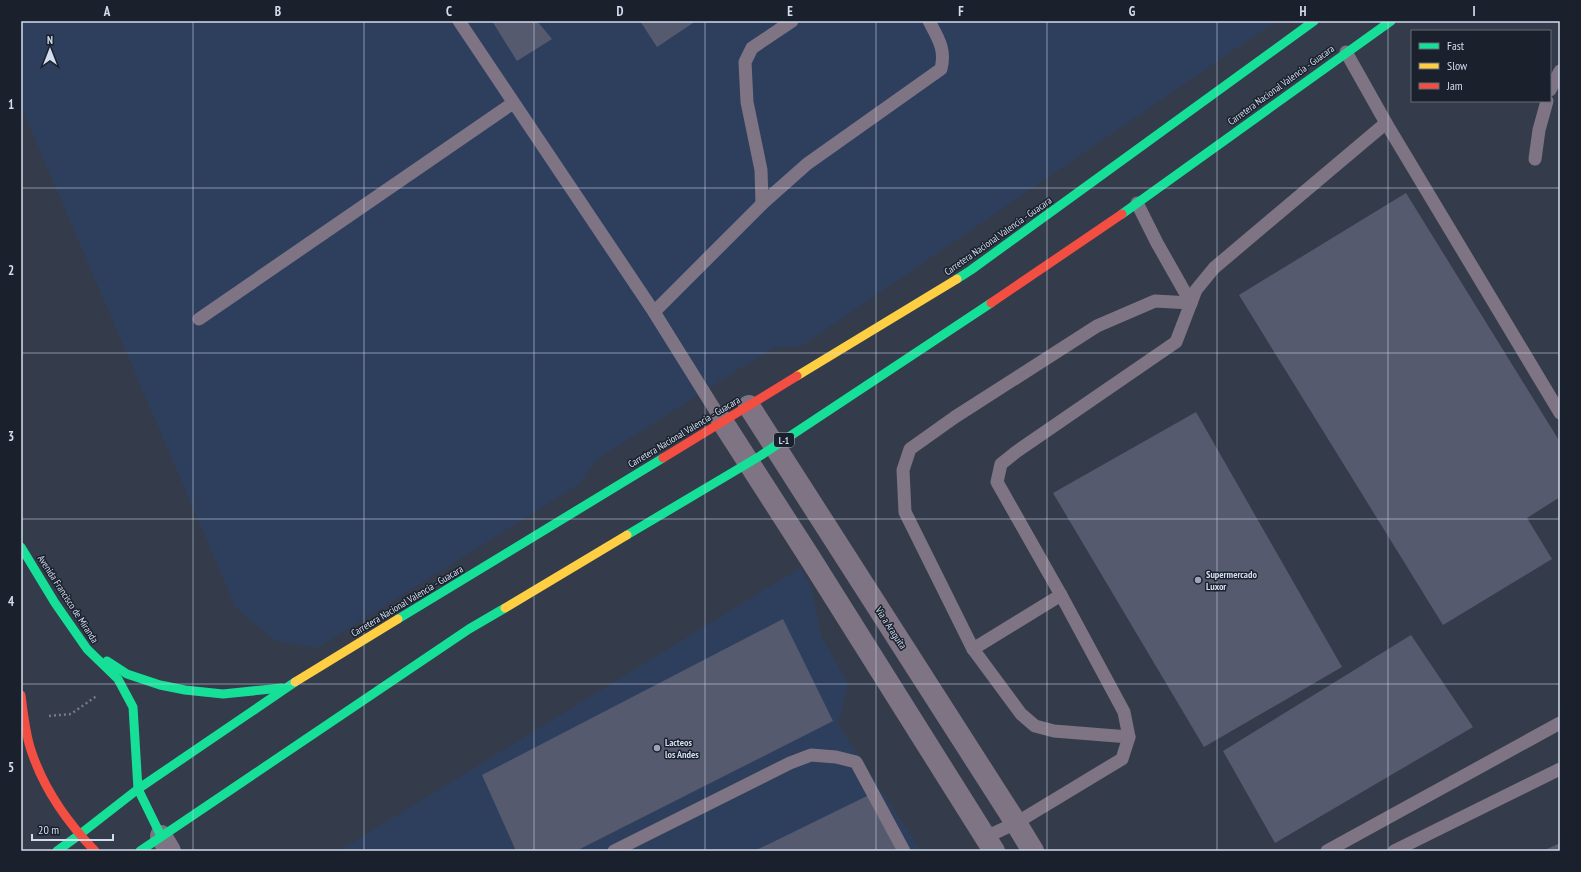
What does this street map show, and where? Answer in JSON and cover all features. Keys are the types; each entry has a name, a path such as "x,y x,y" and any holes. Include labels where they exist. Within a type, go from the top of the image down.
{"main road":[{"name":"Carretera Nacional Valencia - Guacara","path":"57,851 138,789 285,688 971,270 1314,21"},
{"name":"Carretera Nacional Valencia - Guacara","path":"140,851 166,843 469,629 748,463 993,302 1137,203 1391,21"},
{"name":"Avenida Francisco de Miranda","path":"21,547 55,603 87,649 118,680 133,707 138,789 166,843"},
{"path":"87,649 127,674 160,685 185,690 223,694 285,688"},
{"path":"21,694 28,738 35,761 49,788 79,835 95,851"},
{"path":"24,754 28,738"}],"street":[{"name":"Via a Araguita","path":"749,406 1016,823 1032,851"},
{"path":"722,421 990,844"}],"lane":[{"path":"459,21 654,312 722,421"},
{"path":"762,204 761,170 747,102 745,62 752,48 792,21"},
{"path":"654,312 762,204 807,164 941,69 944,58 941,44 929,21"},
{"path":"1346,52 1386,123 1560,413"},
{"path":"1551,88 1560,72"},
{"path":"1535,159 1539,130 1547,102"},
{"path":"199,319 513,103"},
{"path":"990,844 1016,823 1122,759 1129,736 1124,712 1061,595 997,482 1001,464 1016,452 1176,342 1196,290 1214,268 1386,123"},
{"path":"1137,203 1157,243 1191,303"},
{"path":"1129,736 1054,731 1035,726 1021,714 973,649 905,512 903,470 910,449 955,417 1098,326 1155,301 1191,303"},
{"path":"973,649 1061,595"},
{"path":"1327,851 1560,723"},
{"path":"614,851 790,763 811,755 856,762 904,851"},
{"path":"1394,851 1560,769"}],"path":[{"path":"24,717 45,717 71,714 118,680"}],"shaded area":[{"path":"21,21 1276,21 800,347 774,347 597,459 578,485 317,648 276,641 236,608 21,106"},
{"path":"800,568 811,586 821,636 848,684 838,724 921,851 339,851"}],"building":[{"path":"492,21 537,21 552,39 517,61"},
{"path":"640,21 696,21 657,47"},
{"path":"1406,193 1560,442 1560,497 1527,518 1552,559 1443,625 1239,295"},
{"name":"Supermercado Luxor","path":"1196,412 1342,667 1204,747 1053,493"},
{"name":"Lacteos los Andes","path":"783,619 833,721 576,851 516,851 482,775"},
{"path":"1411,635 1473,727 1275,843 1223,751"},
{"path":"869,795 897,851 754,851 771,843"},
{"path":"1560,843 1560,851 1543,851"}],"traffic: fast":[{"path":"957,279 1314,21"},
{"path":"1122,214 1391,21"},
{"path":"627,535 760,456 991,303"},
{"path":"398,619 663,458"},
{"path":"21,547 55,603 87,649 118,679 133,707 138,789 161,836"},
{"path":"140,851 469,629 505,608"},
{"path":"107,661 127,674 160,685 185,690 223,694 282,688"},
{"path":"79,835 138,789 295,682"},
{"path":"57,851 79,835"}],"traffic: slow":[{"path":"797,376 957,279"},
{"path":"505,608 627,535"},
{"path":"295,682 398,619"}],"traffic: jam":[{"path":"991,303 1122,214"},
{"path":"663,458 797,376"},
{"path":"21,695 28,741 41,776 65,816 95,851"}],"place":[{"name":"Supermercado Luxor","path":"1198,580"},
{"name":"Lacteos los Andes","path":"657,748"}]}
